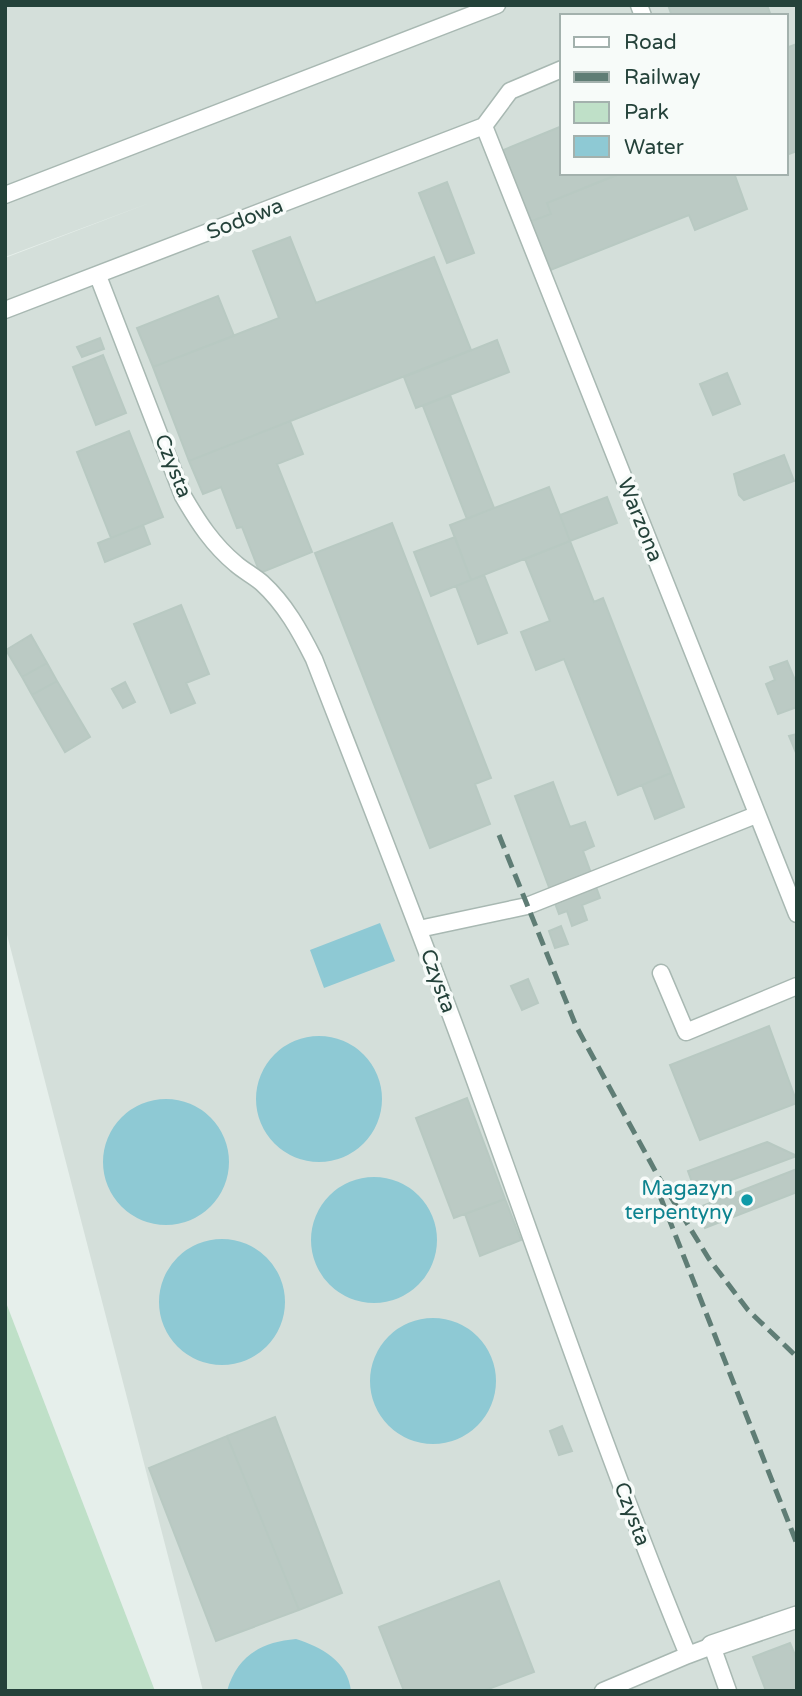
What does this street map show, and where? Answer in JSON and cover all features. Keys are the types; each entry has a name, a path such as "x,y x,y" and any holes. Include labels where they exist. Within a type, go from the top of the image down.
{"street":[{"path":"712,1646 797,1617"}],"lane":[{"path":"5,195 473,9 497,5"},
{"path":"484,126 510,91 560,70"},
{"name":"Sodowa","path":"5,310 484,126"},
{"name":"Warzona","path":"484,126 797,914"},
{"name":"Czysta","path":"98,276 183,496 193,514 222,552 262,583 278,601 298,627 314,659 419,929 627,1503 688,1655"},
{"path":"419,929 527,906 757,815"},
{"path":"662,973 686,1032 797,986"},
{"path":"603,1691 712,1646 728,1691"}],"shaded area":[{"path":"5,5 797,5 797,1691 203,1691 5,927 5,258 152,202 5,257"}],"green space":[{"path":"5,1300 155,1691 5,1691"}],"water":[{"path":"380,923 395,961 324,988 310,950"},
{"path":"319,1036 343,1041 363,1055 377,1075 382,1099 377,1123 363,1143 343,1157 319,1162 295,1157 275,1143 261,1123 256,1099 261,1075 275,1055 295,1041"},
{"path":"166,1099 190,1104 210,1118 224,1138 229,1162 224,1186 210,1206 190,1220 166,1225 142,1220 122,1206 108,1186 103,1162 108,1138 122,1118 142,1104"},
{"path":"374,1177 398,1182 418,1196 432,1216 437,1240 432,1264 418,1284 398,1298 374,1303 350,1298 330,1284 316,1264 311,1240 316,1216 330,1196 350,1182"},
{"path":"222,1239 246,1244 266,1258 280,1278 285,1302 280,1326 266,1346 246,1360 222,1365 198,1360 178,1346 164,1326 159,1302 164,1278 178,1258 198,1244"},
{"path":"433,1318 457,1323 477,1337 491,1357 496,1381 491,1405 477,1425 457,1439 433,1444 409,1439 389,1425 375,1405 370,1381 375,1357 389,1337 409,1323"},
{"path":"296,1639 324,1651 339,1663 349,1680 351,1691 227,1691 237,1669 252,1653 272,1643"}],"building":[{"path":"668,5 767,5 770,14 671,14"},
{"path":"797,44 797,151 788,154 788,47"},
{"path":"560,127 560,175 616,175 547,203 551,214 529,222 501,151"},
{"path":"617,175 735,175 747,209 695,230 689,215 548,271 529,222 551,214 547,203"},
{"path":"447,182 474,253 447,263 419,193"},
{"path":"290,237 316,303 434,257 471,350 189,461 153,367 279,318 253,251"},
{"path":"218,296 234,336 153,367 137,328"},
{"path":"100,338 104,349 82,357 77,347"},
{"path":"497,340 509,372 416,408 404,377"},
{"path":"103,355 126,413 96,425 73,367"},
{"path":"727,373 740,404 713,415 700,384"},
{"path":"450,395 494,508 467,519 423,406"},
{"path":"290,421 303,454 277,464 312,552 260,573 242,527 237,528 221,487 203,494 189,461"},
{"path":"129,431 163,517 111,538 77,452"},
{"path":"784,455 794,481 744,500 739,495 734,474"},
{"path":"549,487 570,541 471,580 450,525"},
{"path":"607,497 617,523 570,541 560,515"},
{"path":"392,523 491,778 475,784 490,824 430,848 315,553"},
{"path":"143,525 150,544 105,562 98,543"},
{"path":"455,537 471,580 431,596 414,552"},
{"path":"570,541 594,602 603,598 671,773 618,795 564,659 536,670 521,632 550,621 525,559"},
{"path":"484,575 507,633 478,644 456,586"},
{"path":"181,605 209,674 186,683 195,703 171,713 134,624"},
{"path":"31,635 47,663 22,677 6,650"},
{"path":"787,661 797,685 797,707 778,714 766,684 775,680 770,667"},
{"path":"47,663 57,681 32,695 22,677"},
{"path":"57,681 90,737 65,752 32,695"},
{"path":"125,682 135,702 123,708 112,689"},
{"path":"797,734 797,755 789,736"},
{"path":"671,773 684,807 655,819 642,785"},
{"path":"553,782 570,827 585,822 594,846 583,851 600,898 582,905 587,920 572,926 567,911 559,914 515,796"},
{"path":"561,926 568,944 555,948 549,931"},
{"path":"528,979 538,1003 522,1010 511,986"},
{"path":"769,1026 797,1103 700,1140 670,1065"},
{"path":"467,1098 505,1199 454,1218 416,1118"},
{"path":"767,1142 797,1156 696,1193 688,1171"},
{"name":"Magazyn terpentyny","path":"797,1169 797,1192 705,1228 697,1208"},
{"path":"505,1199 521,1240 480,1256 465,1214"},
{"path":"275,1417 342,1593 299,1610 227,1436"},
{"path":"562,1426 572,1451 559,1455 550,1431"},
{"path":"227,1436 299,1610 216,1641 149,1468"},
{"path":"499,1581 534,1672 483,1691 404,1691 379,1627"},
{"path":"790,1643 797,1660 797,1691 766,1691 753,1657"}],"railway":[{"path":"499,835 576,1026 658,1176 709,1259 748,1310 797,1357"},
{"path":"660,1196 797,1544"}],"place":[{"name":"Magazyn terpentyny","path":"747,1200"}]}
